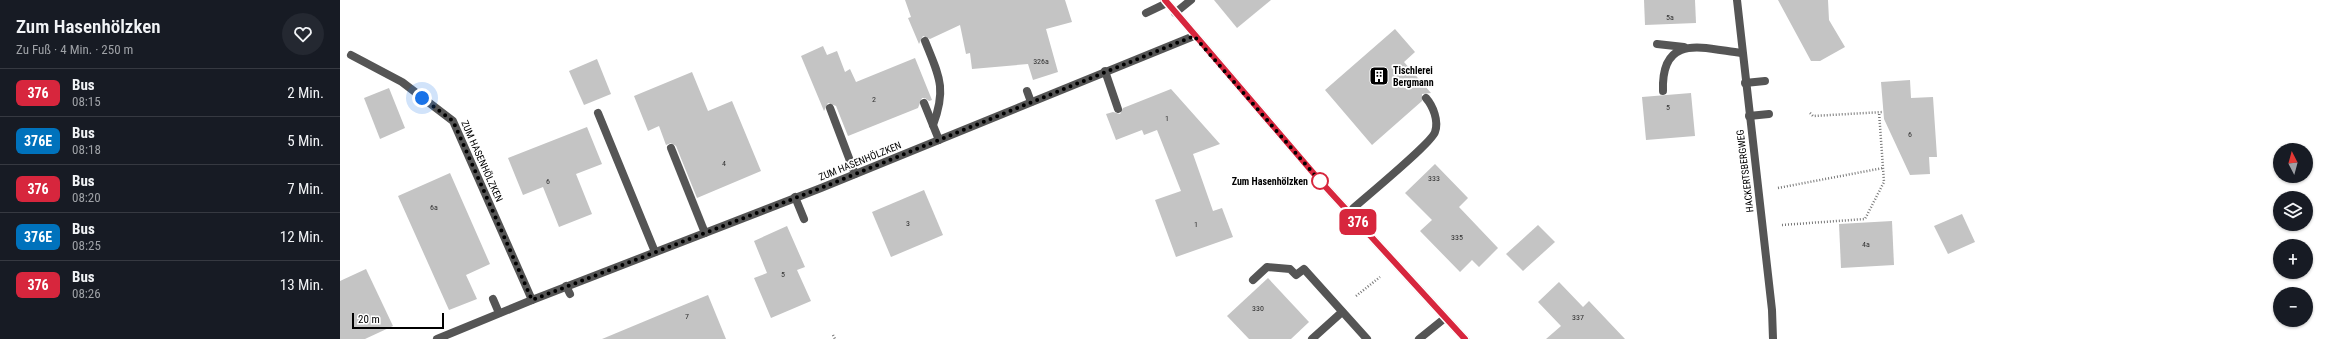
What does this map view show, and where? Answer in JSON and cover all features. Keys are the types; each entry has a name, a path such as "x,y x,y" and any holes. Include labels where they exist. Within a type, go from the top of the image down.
{"main road":[{"path":"1166,1 1194,36 1349,212 1465,339"}],"street":[{"path":"1175,13 1191,0"},
{"name":"HACKERTSBERGWEG","path":"1737,0 1745,83 1772,310 1773,339"},
{"path":"1146,13 1166,1"},
{"name":"ZUM HASENHÖLZKEN","path":"437,339 532,300 568,290 655,252 855,174 1104,71 1194,36"},
{"path":"925,41 939,76 942,92 940,107 933,125"},
{"path":"1657,44 1742,53"},
{"path":"1663,91 1663,74 1666,65 1670,57 1684,47"},
{"name":"ZUM HASENHÖLZKEN","path":"351,55 402,82 453,121 532,300"},
{"path":"1104,71 1118,109"},
{"path":"1745,83 1765,81"},
{"path":"1027,91 1032,102"},
{"path":"1349,212 1423,147 1435,133 1436,117 1430,103 1426,98"},
{"path":"924,103 939,140"},
{"path":"830,108 855,174"},
{"path":"598,113 655,252"},
{"path":"1749,116 1769,114"},
{"path":"671,148 705,233"},
{"path":"795,197 804,219"},
{"path":"1253,280 1267,267 1290,269 1296,275 1304,269 1367,339"},
{"path":"493,299 499,313"},
{"path":"1312,339 1341,311"},
{"path":"1419,339 1445,318"}],"path":[{"path":"1762,226 1865,219 1884,182 1879,112"},
{"path":"1810,114 1813,116 1883,112"},
{"path":"1758,192 1883,168"},
{"path":"1341,311 1396,264"}],"building":[{"path":"905,0 1065,0 1072,22 1046,29 1058,72 1033,80 1028,64 972,69 970,53 966,54 960,25 930,39 923,36 919,44 908,18 911,17"},
{"path":"1214,0 1271,0 1237,28"},
{"path":"1644,0 1695,0 1696,23 1645,25"},
{"path":"1778,0 1828,0 1829,20 1845,47 1820,61 1811,61"},
{"name":"Tischlerei Bergmann","path":"1395,29 1415,52 1404,62 1431,93 1422,94 1422,101 1372,145 1325,90"},
{"path":"823,46 827,55 837,51 845,72 850,69 856,82 915,58 932,100 929,101 922,98 918,108 848,136 836,106 828,103 824,111 801,56"},
{"path":"597,59 611,94 584,105 569,71"},
{"path":"692,72 708,111 732,101 761,171 697,198 676,146 671,143 666,145 659,126 648,131 634,96"},
{"path":"1910,80 1911,98 1933,97 1937,157 1929,157 1930,174 1910,175 1884,119 1881,82"},
{"path":"389,88 405,128 380,139 364,98"},
{"path":"1171,89 1220,144 1193,154 1213,211 1222,208 1233,237 1176,257 1155,200 1181,191 1157,130 1144,135 1142,130 1116,140 1106,114 1113,112 1120,114 1123,108"},
{"path":"1691,93 1695,136 1646,140 1642,97"},
{"path":"587,127 602,164 576,174 592,214 559,227 543,187 523,195 508,158"},
{"path":"1435,164 1468,198 1459,207 1498,248 1479,267 1472,260 1460,272 1420,231 1432,220 1405,193"},
{"path":"450,173 490,264 466,275 477,299 449,310 398,196"},
{"path":"924,190 943,235 891,257 872,212"},
{"path":"1962,214 1975,242 1948,254 1934,226"},
{"path":"1892,221 1894,265 1841,268 1839,224"},
{"path":"1538,225 1555,242 1523,271 1506,254"},
{"path":"787,226 805,267 797,270 811,301 771,318 754,278 767,273 754,241"},
{"path":"366,269 393,326 365,339 340,339 340,281"},
{"path":"1268,278 1309,322 1291,339 1249,339 1227,316"},
{"path":"1559,282 1583,307 1589,301 1625,339 1546,339 1561,326 1538,302"},
{"path":"708,295 726,339 602,339 674,309"}],"bus line":[{"name":"376","path":"1165,0 1194,36 1321,182 1465,339"}],"place":[{"name":"Tischlerei Bergmann","path":"1379,76"},
{"name":"Zum Hasenhölzken","path":"1320,181"}],"route":[{"path":"422,98 453,121 532,300 821,188 1104,71 1194,36 1321,182 1320,181"}]}
